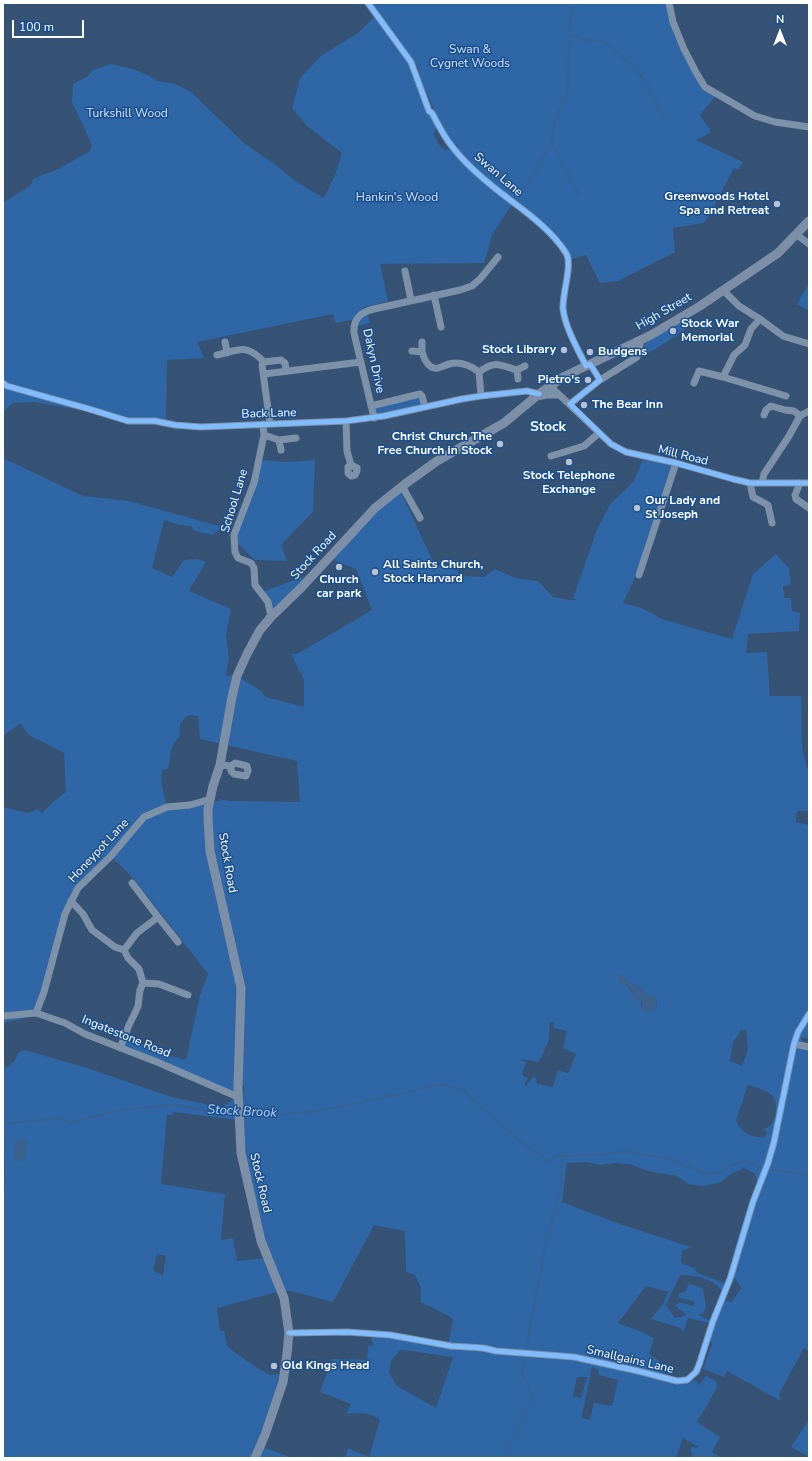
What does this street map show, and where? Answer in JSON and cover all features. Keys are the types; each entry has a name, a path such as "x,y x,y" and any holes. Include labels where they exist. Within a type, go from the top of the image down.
{"main road":[{"path":"797,235 809,221"},
{"name":"High Street","path":"537,396 563,377 664,328 778,253 797,235"},
{"name":"Stock Road","path":"255,1458 265,1435 283,1382 289,1333 284,1298 261,1241 241,1153 238,1097 241,988 210,851 208,809 213,786 220,765 237,676 260,630 271,616 300,588 375,508 402,486 437,461 504,423 537,396"}],"street":[{"name":"Swan Lane","path":"368,3 411,62 429,111 432,113 451,145 474,170 550,233 568,256 568,269 563,297 563,309 566,325 588,365 600,380"},
{"path":"669,3 673,22 684,49 705,87 754,116 775,122 809,127"},
{"path":"797,235 809,244"},
{"name":"Dakyn Drive","path":"374,418 354,333 354,327 358,316 367,310 472,286 480,279 498,257"},
{"path":"405,272 411,300"},
{"path":"723,290 739,306 783,336 809,344"},
{"path":"434,295 442,327"},
{"path":"723,377 734,355 745,345 751,329 760,320"},
{"path":"570,404 600,380 637,357 640,344 639,341"},
{"path":"225,342 227,353"},
{"path":"422,342 422,352 429,366 432,368 438,368 451,363 470,365 479,372 481,396"},
{"path":"217,355 245,349 256,354 264,362 281,360 284,363 286,371"},
{"path":"412,352 422,352"},
{"name":"School Lane","path":"264,362 262,365 264,374 267,424 254,483 234,535 235,552 238,558 251,563 254,568 254,585 266,599 271,616"},
{"path":"264,374 360,362"},
{"path":"479,372 493,364 517,370 525,366"},
{"path":"517,370 518,379"},
{"path":"694,383 699,371 786,396"},
{"name":"Back Lane","path":"3,383 13,388 90,409 128,422 155,422 201,427 346,421 374,418 481,396 527,391 537,396"},
{"name":"Mill Road","path":"550,386 598,433 611,444 626,452 676,463 750,483 809,483"},
{"path":"371,406 420,394 425,407"},
{"path":"537,396 558,395"},
{"path":"764,415 766,410 771,406 788,411 794,411 800,416"},
{"path":"762,483 764,474 789,436 800,416 809,411"},
{"path":"346,421 347,451 351,465"},
{"path":"552,456 584,446 598,433"},
{"path":"264,435 280,440 296,438"},
{"path":"280,440 281,450"},
{"name":"Mill Road","path":"638,575 676,463"},
{"path":"750,483 753,497 768,505 772,523"},
{"path":"790,483 799,502 809,508"},
{"path":"795,495 800,483"},
{"path":"402,486 420,518"},
{"path":"220,765 231,766"},
{"name":"Honeypot Lane","path":"36,1012 44,992 65,914 78,888 110,857 144,817 167,807 190,805 210,799"},
{"path":"132,883 178,942"},
{"path":"71,901 83,914 92,930 115,947 124,950 128,958 139,969 143,983 135,1013 120,1048"},
{"path":"124,950 137,934 158,917"},
{"path":"143,983 159,984 188,995"},
{"name":"Ingatestone Road","path":"3,1016 36,1012 65,1023 85,1034 157,1062 238,1097"},
{"name":"Smallgains Lane","path":"289,1333 347,1332 390,1335 451,1346 522,1354 574,1357 677,1380 687,1380 696,1372 699,1365 713,1320 730,1279 753,1202 765,1172 776,1134 794,1044 798,1032 809,1014"},
{"path":"794,1044 809,1047"}],"green space":[{"path":"372,3 667,3 698,80 716,95 700,115 710,130 710,133 696,140 743,162 738,170 734,168 704,223 673,228 675,252 618,281 600,283 586,255 569,260 568,256 513,202 491,237 484,263 380,264 388,301 362,308 361,313 367,311 370,323 354,327 356,319 336,323 333,314 197,342 204,358 167,360 166,423 136,422 82,410 34,402 12,403 3,413 3,203 31,185 33,179 60,168 90,151 92,145 72,102 73,84 88,76 93,70 110,64 130,68 148,75 158,81 175,84 191,92 244,143 298,183 324,198 335,175 342,153 307,126 292,108 300,78 322,55 358,33 374,17 408,61 437,125 434,135 439,145 446,149 456,150 458,145 454,144 439,120 422,83 418,68 407,50 398,40"},
{"path":"809,283 809,311 797,304"},
{"path":"686,321 690,323 682,331 659,347 641,356 645,343 677,324"},
{"path":"420,394 425,407 374,418 371,406"},
{"path":"3,458 83,496 129,501 226,528 220,529 213,535 195,531 191,526 179,525 164,520 152,568 172,577 184,560 197,559 206,562 189,591 231,609 226,635 229,658 226,675 237,676 260,690 266,697 304,707 304,680 291,654 297,654 372,610 356,569 341,564 332,558 399,488 435,566 454,567 461,576 484,577 495,569 515,578 538,581 553,597 577,600 573,598 596,532 611,503 633,482 643,460 673,466 636,575 623,603 642,608 662,619 732,639 753,574 776,554 789,568 791,585 783,586 784,598 791,598 792,611 800,613 799,631 748,634 746,653 767,652 770,696 801,696 802,747 807,768 809,769 809,811 798,811 796,815 796,822 809,825 809,1039 801,1037 805,1046 809,1047 809,1351 804,1348 779,1394 781,1401 727,1371 724,1377 703,1369 712,1344 710,1338 723,1300 732,1302 741,1288 735,1278 730,1276 735,1248 750,1200 758,1182 755,1174 744,1168 731,1174 721,1182 705,1186 688,1184 677,1176 648,1171 630,1164 615,1163 600,1165 586,1162 567,1163 562,1202 617,1223 691,1247 682,1251 681,1263 695,1268 697,1273 727,1284 722,1294 721,1289 712,1282 698,1277 680,1275 666,1305 675,1318 687,1315 675,1306 679,1302 694,1306 694,1301 679,1298 679,1293 685,1292 689,1284 703,1288 706,1307 703,1314 698,1315 711,1321 709,1323 688,1318 683,1333 681,1328 651,1319 663,1304 668,1292 646,1286 618,1323 654,1338 649,1354 661,1362 668,1364 665,1373 678,1377 692,1374 692,1380 696,1381 699,1385 706,1376 716,1381 717,1388 697,1422 720,1437 712,1452 721,1458 691,1458 692,1454 690,1450 692,1447 697,1448 698,1446 683,1437 676,1458 345,1458 348,1448 369,1457 380,1420 368,1414 346,1414 351,1404 320,1392 332,1359 367,1360 368,1346 373,1345 370,1334 448,1345 453,1320 421,1302 421,1288 415,1275 406,1272 405,1231 374,1225 333,1302 291,1291 281,1291 217,1308 220,1330 224,1331 228,1346 247,1361 269,1375 277,1374 281,1376 263,1447 293,1458 3,1458 3,1206 5,1176 3,1149 3,1069 13,1063 18,1053 25,1050 87,1068 175,1098 220,1107 226,1105 233,1099 239,1101 239,1106 243,1105 244,1086 239,1085 238,1097 120,1048 123,1040 144,1044 171,1056 186,1060 200,995 208,974 134,879 111,856 71,901 44,991 31,1015 22,1019 3,1023 3,807 28,813 37,809 42,813 66,792 64,753 27,734 21,723 3,736","holes":["188,715 198,716 200,739 297,761 300,802 229,801 219,799 219,801 167,807 161,782 162,770 168,769 172,747 180,735 180,724","621,973 630,983 640,987 645,995 657,999 656,1008 641,1006 641,1001 632,992","554,1022 554,1028 567,1031 563,1048 576,1054 568,1073 558,1070 553,1087 537,1084 536,1078 533,1077 526,1086 525,1084 527,1078 522,1075 526,1062 520,1059 539,1062 549,1040 550,1023","740,1030 746,1030 748,1049 742,1066 730,1061 733,1042","748,1085 766,1091 770,1094 776,1102 776,1108 772,1123 770,1126 763,1129 767,1133 765,1137 752,1136 741,1128 736,1120","173,1112 238,1120 267,1258 237,1261 233,1238 221,1240 225,1194 161,1184 167,1114 172,1116","157,1254 166,1256 163,1275 153,1271","400,1350 453,1357 436,1408 397,1386 389,1373 391,1361","592,1367 598,1370 599,1375 618,1380 612,1406 594,1403 590,1420 582,1418 582,1415","577,1377 587,1377 581,1398 573,1396"]},
{"path":"256,459 285,462 315,460 313,512 281,545 287,561 255,560 231,537 253,474"},
{"path":"302,577 309,579 271,617 260,593"},
{"path":"808,1421 809,1422 809,1457 791,1447"}],"shaded area":[{"path":"621,973 630,983 640,987 645,995 655,996 657,999 656,1008 649,1012 644,1011 641,1001 636,1001 630,988 620,983 618,977"},
{"path":"22,1139 27,1140 24,1160 16,1161 14,1155 16,1141"}],"waterway":[{"path":"569,34 572,3"},
{"path":"552,143 555,121 568,90 569,34 581,39 601,41 635,68 646,82 664,118"},
{"path":"525,189 552,143 579,195"},
{"name":"Stock Brook","path":"243,1114 277,1115 323,1110 438,1084 457,1088"},
{"path":"462,1089 518,1140 548,1161 557,1155 594,1155 625,1152 672,1159 704,1174 718,1173 730,1166 744,1161 763,1169"},
{"name":"Stock Brook","path":"3,1124 61,1118 69,1123 117,1111 155,1106 178,1105 214,1113 235,1114"},
{"path":"526,1351 544,1250 561,1187 562,1156"},
{"path":"768,1170 809,1175"},
{"name":"Stock Brook","path":"503,1458 533,1398 522,1371 525,1356"}],"cycle path":[{"path":"368,3 411,62 429,111 432,113 456,152 494,188 544,228 560,244 566,253 568,258 568,272 563,303 564,317 572,338 586,366 590,364 600,380 570,404 611,444 626,452 676,463 750,483 809,483"},
{"path":"3,383 7,386 128,421 155,421 175,425 201,427 346,421 384,416 481,396 527,391 539,394"},
{"path":"289,1333 347,1332 390,1335 451,1346 574,1357 677,1381 687,1380 696,1372 699,1365 713,1321 730,1279 753,1202 768,1163 774,1142 794,1044 798,1032 809,1014"}],"place":[{"name":"Greenwoods Hotel Spa and Retreat","path":"777,204"},
{"name":"Stock War Memorial","path":"673,331"},
{"name":"Stock Library","path":"564,350"},
{"name":"Budgens","path":"590,352"},
{"name":"Pietro's","path":"588,380"},
{"name":"The Bear Inn","path":"584,405"},
{"name":"Christ Church The Free Church in Stock","path":"500,444"},
{"name":"Stock Telephone Exchange","path":"569,462"},
{"name":"Our Lady and St Joseph","path":"637,508"},
{"name":"Church car park","path":"339,567"},
{"name":"All Saints Church, Stock Harvard","path":"375,572"},
{"name":"Old Kings Head","path":"274,1366"}],"district":[{"name":"Stock","path":"548,428"}],"park label":[{"name":"Swan & Cygnet Woods","path":"470,57"},
{"name":"Turkshill Wood","path":"127,114"},
{"name":"Hankin's Wood","path":"397,198"}]}
